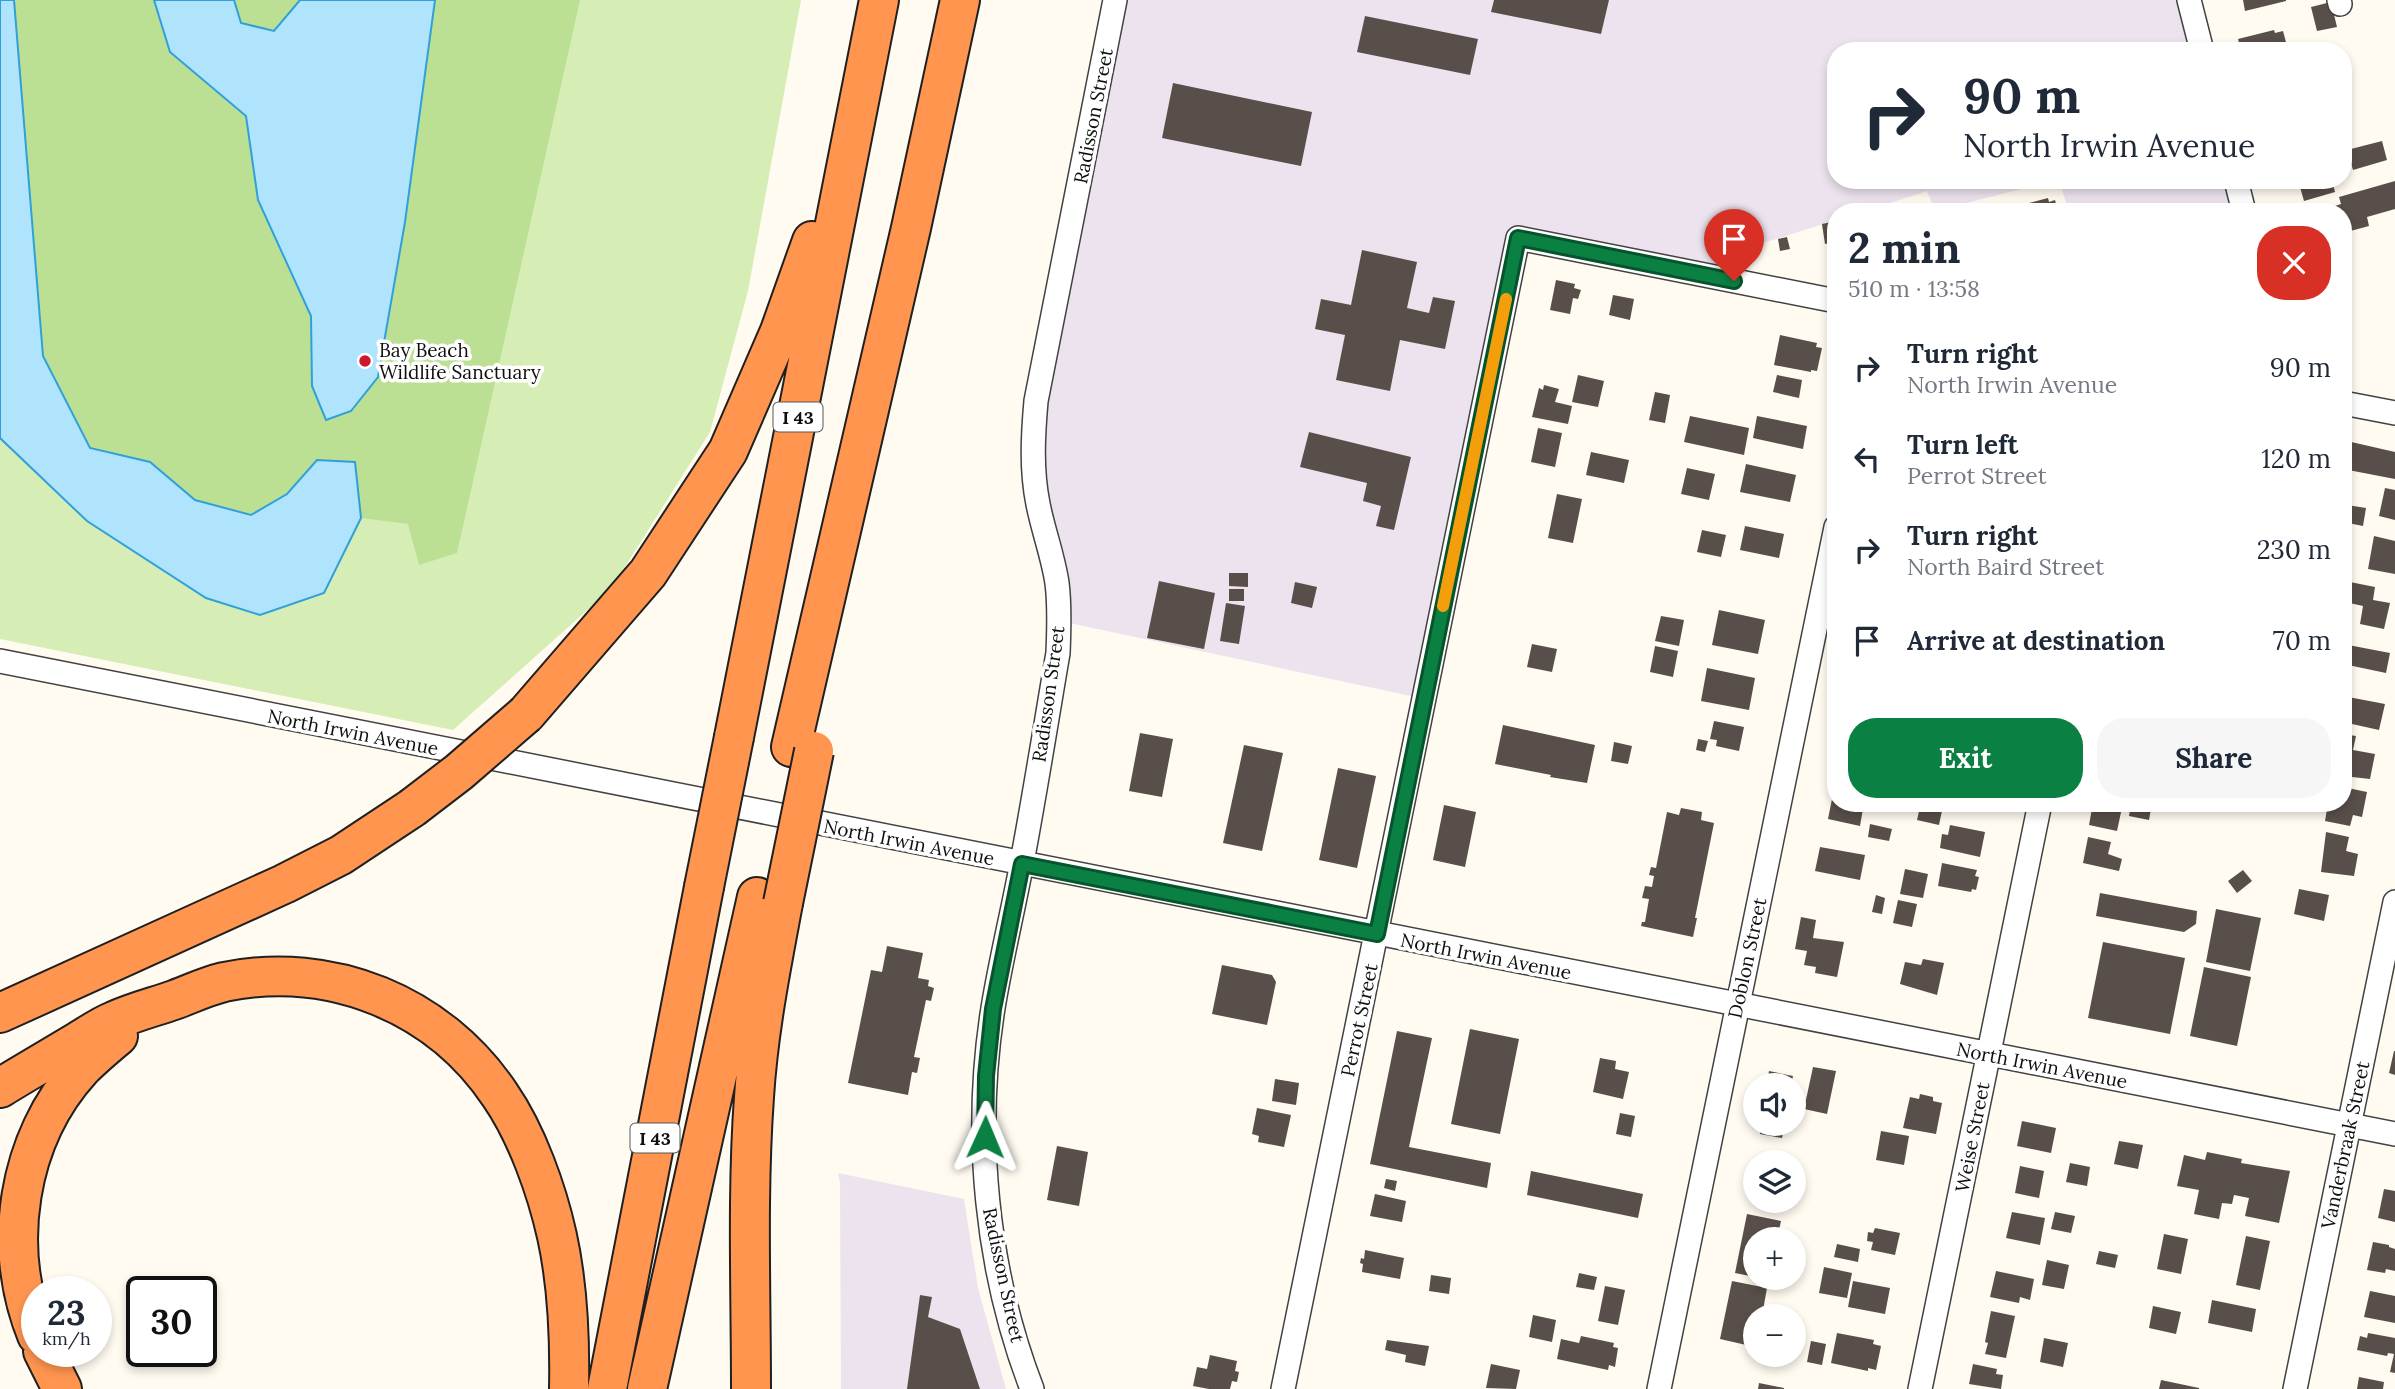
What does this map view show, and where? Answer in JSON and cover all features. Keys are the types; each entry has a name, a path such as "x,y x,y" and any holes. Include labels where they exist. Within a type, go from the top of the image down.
{"highway":[{"name":"I 43","path":"607,1389 879,0"},
{"name":"I 43","path":"647,1389 770,900 881,358 960,0"},
{"path":"0,1013 284,884 341,855 412,808 459,772 526,714 648,573 728,451 780,331 806,262 826,194 860,97"},
{"path":"751,1389 751,1152 754,1094 770,972 770,900"},
{"path":"0,1088 113,1021 222,983 276,977 315,979 349,984 391,1000 427,1020 480,1067 516,1123 548,1202 562,1259 569,1345 569,1389"},
{"path":"0,1005 64,982"},
{"path":"21,1285 19,1214 26,1169 38,1136 57,1102 82,1069 129,1027 176,999"},
{"path":"51,1367 62,1389"}],"street":[{"name":"Radisson Street","path":"1032,1389 1006,1305 995,1252 985,1144 986,1076 993,1009 1022,864 1058,653 1060,621 1057,582 1038,504 1033,465 1033,433 1039,389 1115,0"},
{"path":"2189,0 2200,42"},
{"name":"Perrot Street","path":"1283,1389 1518,238 1827,299"},
{"path":"2352,405 2395,413"},
{"name":"Doblon Street","path":"1660,1389 1827,571"},
{"name":"North Irwin Avenue","path":"0,662 2395,1134"},
{"name":"Weise Street","path":"1920,1389 2038,812"},
{"name":"Vanderbraak Street","path":"2295,1389 2395,902"}],"shaded area":[{"path":"1115,0 2189,0 2200,42 1827,42 1827,189 2021,189 1966,203 1932,203 1927,191 1890,203 1827,203 1827,223 1754,246 1734,281 1518,239 1425,699 1060,621 1033,465"},
{"path":"2062,189 2238,189 2242,203 2066,203"},
{"path":"838,1173 964,1199 978,1288 1006,1389 841,1389"}],"green space":[{"name":"Bay Beach Wildlife Sanctuary","path":"0,0 801,0 748,291 710,432 611,589 453,730 0,639"},
{"path":"14,0 580,0 457,553 419,565 408,524 361,518 355,462 317,460 287,494 251,515 195,500 150,462 90,448 43,356"}],"water":[{"path":"0,0 14,0 43,356 90,448 150,462 195,500 251,515 287,494 317,460 355,462 361,518 324,593 260,615 206,598 87,521 0,438"},
{"path":"154,0 234,0 241,23 274,31 300,0 435,0 405,222 378,377 351,411 326,420 312,386 311,316 258,200 246,116 170,52"}],"building":[{"path":"1494,0 1609,0 1601,34 1491,12"},
{"path":"2243,0 2286,0 2286,1 2245,11"},
{"path":"2331,2 2337,27 2317,31 2311,7"},
{"path":"1365,16 1478,39 1470,75 1357,52"},
{"path":"2274,30 2275,33 2283,31 2286,42 2239,42 2238,39"},
{"path":"1173,83 1312,112 1301,166 1162,138"},
{"path":"2382,141 2387,160 2353,170 2352,149"},
{"path":"2395,181 2395,209 2367,217 2369,226 2352,231 2352,203 2341,203 2339,197"},
{"path":"2301,189 2334,189 2335,192 2304,201"},
{"path":"2048,198 2049,202 2055,200 2056,203 2029,203"},
{"path":"1827,223 1827,244 1825,244 1822,224"},
{"path":"1787,237 1790,249 1780,251 1778,239"},
{"path":"1362,250 1417,262 1407,308 1429,313 1433,297 1455,301 1445,349 1400,340 1390,391 1336,380 1345,335 1315,329 1321,299 1351,305"},
{"path":"1556,280 1575,284 1574,288 1581,290 1578,299 1573,298 1570,314 1550,310"},
{"path":"1613,295 1634,299 1630,320 1609,315"},
{"path":"1780,335 1817,343 1816,347 1822,348 1817,371 1774,365"},
{"path":"1578,375 1604,381 1598,407 1572,402"},
{"path":"1777,375 1802,380 1799,398 1773,392"},
{"path":"1544,385 1559,389 1555,402 1572,406 1568,424 1532,417 1539,388 1543,390"},
{"path":"1655,392 1670,395 1665,423 1649,420"},
{"path":"1690,416 1749,428 1744,455 1684,442"},
{"path":"1757,416 1807,426 1803,449 1753,438"},
{"path":"1538,428 1562,433 1555,467 1531,462"},
{"path":"1309,432 1411,457 1394,530 1376,526 1381,506 1363,501 1367,483 1300,467"},
{"path":"2352,442 2395,452 2395,479 2352,471"},
{"path":"1591,452 1629,460 1624,483 1586,475"},
{"path":"1746,464 1796,475 1790,502 1740,492"},
{"path":"1687,468 1715,474 1709,500 1681,494"},
{"path":"2385,488 2395,490 2395,520 2379,516"},
{"path":"1557,494 1582,499 1573,543 1548,538"},
{"path":"2352,506 2366,508 2363,526 2352,524"},
{"path":"1745,526 1784,534 1779,558 1740,550"},
{"path":"1702,530 1726,535 1721,557 1697,552"},
{"path":"2374,536 2395,541 2395,574 2368,569"},
{"path":"1229,573 1248,573 1248,587 1229,586"},
{"path":"1159,581 1215,593 1204,649 1147,638"},
{"path":"1295,582 1317,587 1312,608 1291,603"},
{"path":"2352,582 2375,587 2373,600 2390,603 2384,629 2360,624 2363,606 2352,604"},
{"path":"1229,589 1244,589 1244,601 1229,601"},
{"path":"1226,603 1245,606 1239,644 1220,641"},
{"path":"1719,610 1765,620 1758,654 1712,645"},
{"path":"1661,616 1684,620 1679,646 1655,641"},
{"path":"1532,644 1557,649 1552,672 1527,667"},
{"path":"1655,646 1678,651 1673,677 1650,672"},
{"path":"2352,646 2390,653 2386,673 2352,666"},
{"path":"1707,668 1755,678 1749,710 1701,701"},
{"path":"2352,698 2385,704 2379,730 2352,724"},
{"path":"1714,721 1744,727 1739,751 1716,746 1717,740 1710,739"},
{"path":"1503,725 1595,745 1587,783 1495,764"},
{"path":"1140,733 1173,739 1162,797 1129,791"},
{"path":"2352,735 2356,736 2353,750 2375,754 2370,779 2352,777"},
{"path":"1698,739 1708,741 1705,752 1696,750"},
{"path":"1614,742 1632,746 1628,764 1611,761"},
{"path":"1244,745 1283,753 1262,851 1223,843"},
{"path":"1338,768 1376,776 1357,868 1319,860"},
{"path":"2352,789 2367,792 2362,817 2353,815 2350,826 2325,821 2326,812 2352,812"},
{"path":"1444,805 1476,812 1465,867 1433,860"},
{"path":"1681,808 1702,812 1701,820 1714,823 1693,937 1641,926 1642,922 1645,922 1649,899 1642,898 1645,886 1652,887 1654,876 1649,875 1651,867 1656,868 1667,812 1679,815"},
{"path":"1829,812 1862,812 1860,826 1828,819"},
{"path":"1919,812 1942,812 1939,825 1917,820"},
{"path":"2091,812 2121,812 2117,831 2089,825"},
{"path":"2130,812 2150,812 2149,820 2129,816"},
{"path":"1870,824 1892,829 1889,841 1868,837"},
{"path":"1950,825 1985,832 1980,857 1940,848 1942,834 1948,835"},
{"path":"2326,832 2349,837 2346,851 2358,854 2354,876 2321,872"},
{"path":"2088,837 2111,842 2108,854 2122,859 2119,871 2083,863"},
{"path":"1820,847 1865,855 1860,880 1815,871"},
{"path":"1942,863 1977,870 1975,876 1979,877 1976,890 1972,889 1971,892 1938,886"},
{"path":"1905,869 1928,874 1923,898 1900,894"},
{"path":"2243,870 2252,881 2237,893 2228,881"},
{"path":"2299,889 2329,895 2324,921 2294,914"},
{"path":"2100,893 2197,911 2196,924 2184,932 2096,916"},
{"path":"1876,895 1885,898 1882,914 1872,912"},
{"path":"1898,900 1917,904 1912,927 1893,923"},
{"path":"2216,909 2261,918 2250,971 2206,962"},
{"path":"1801,917 1816,920 1813,938 1844,942 1837,977 1815,973 1816,967 1804,965 1807,951 1795,949"},
{"path":"2103,942 2185,958 2170,1034 2088,1018"},
{"path":"887,946 923,953 918,978 929,980 928,986 934,988 931,1001 926,1000 914,1057 920,1058 917,1073 912,1072 908,1095 848,1083 871,970 882,972"},
{"path":"1923,959 1944,963 1937,995 1900,984 1905,962 1921,965"},
{"path":"1222,965 1272,975 1276,982 1267,1025 1212,1014"},
{"path":"2204,967 2251,977 2237,1046 2190,1036"},
{"path":"1470,1029 1519,1039 1500,1134 1451,1124"},
{"path":"1397,1031 1432,1038 1409,1147 1491,1163 1487,1188 1370,1164"},
{"path":"2395,1051 2395,1075 2389,1073"},
{"path":"1600,1058 1616,1061 1615,1069 1629,1072 1623,1099 1593,1092"},
{"path":"1813,1067 1836,1071 1827,1114 1806,1109"},
{"path":"1275,1079 1299,1083 1296,1105 1272,1101"},
{"path":"1920,1094 1933,1097 1933,1101 1942,1103 1936,1134 1903,1128 1910,1097 1919,1099"},
{"path":"1257,1108 1291,1115 1284,1147 1258,1142 1259,1136 1252,1134"},
{"path":"1620,1113 1635,1116 1631,1137 1616,1134"},
{"path":"2022,1121 2056,1128 2051,1153 2017,1146"},
{"path":"1881,1131 1909,1136 1904,1165 1876,1160"},
{"path":"2119,1141 2143,1145 2138,1169 2114,1164"},
{"path":"1057,1146 1088,1152 1079,1206 1047,1200"},
{"path":"2207,1152 2242,1159 2241,1163 2290,1171 2279,1223 2245,1216 2249,1198 2234,1195 2232,1204 2222,1203 2219,1219 2194,1214 2199,1190 2177,1186 2184,1155 2205,1160"},
{"path":"2070,1163 2090,1167 2087,1186 2066,1182"},
{"path":"2020,1166 2044,1171 2039,1198 2015,1193"},
{"path":"1531,1171 1643,1194 1638,1218 1527,1195"},
{"path":"1386,1179 1397,1181 1395,1191 1384,1188"},
{"path":"2384,1189 2395,1191 2395,1222 2378,1218"},
{"path":"1375,1194 1406,1201 1402,1222 1370,1216"},
{"path":"2012,1212 2045,1218 2040,1245 2006,1238"},
{"path":"2055,1212 2075,1216 2071,1233 2051,1229"},
{"path":"1747,1214 1781,1221 1780,1227 1744,1227"},
{"path":"1875,1228 1900,1233 1895,1255 1871,1250 1873,1242 1867,1241 1868,1232 1873,1233"},
{"path":"1743,1234 1743,1275 1735,1273"},
{"path":"2164,1234 2188,1239 2181,1274 2157,1269"},
{"path":"2246,1236 2270,1241 2260,1290 2236,1285"},
{"path":"2373,1242 2395,1249 2395,1271 2386,1269 2385,1273 2367,1270"},
{"path":"1837,1244 1860,1249 1858,1262 1834,1257"},
{"path":"1365,1250 1404,1258 1400,1279 1362,1272 1363,1264 1360,1263 1361,1258 1364,1259"},
{"path":"2099,1251 2118,1255 2115,1268 2096,1264"},
{"path":"2047,1260 2069,1265 2064,1289 2042,1285"},
{"path":"1824,1267 1852,1273 1847,1298 1819,1293"},
{"path":"1996,1271 2034,1279 2030,1300 2020,1297 2019,1303 1990,1297"},
{"path":"1579,1273 1597,1277 1594,1290 1576,1287"},
{"path":"1431,1275 1451,1278 1449,1294 1429,1291"},
{"path":"1732,1281 1743,1283 1743,1290 1767,1290 1764,1304 1743,1304 1743,1344 1720,1339"},
{"path":"1853,1281 1890,1288 1885,1314 1848,1307"},
{"path":"1605,1286 1625,1290 1618,1325 1598,1321"},
{"path":"2370,1291 2395,1296 2395,1323 2364,1317"},
{"path":"920,1295 932,1297 928,1317 960,1329 980,1389 907,1389"},
{"path":"2212,1300 2256,1309 2252,1332 2208,1323"},
{"path":"2153,1306 2181,1312 2176,1334 2149,1328"},
{"path":"1991,1311 2015,1316 2006,1358 1985,1354"},
{"path":"1533,1315 1556,1320 1552,1342 1529,1337"},
{"path":"1837,1333 1874,1340 1873,1344 1881,1346 1876,1370 1868,1368 1868,1371 1831,1363"},
{"path":"2368,1333 2395,1338 2395,1373 2390,1372 2394,1354 2388,1353 2387,1356 2357,1350 2360,1336 2367,1338"},
{"path":"1581,1336 1614,1343 1613,1347 1618,1348 1615,1367 1609,1365 1608,1370 1557,1359 1561,1339 1579,1343"},
{"path":"2044,1338 2068,1343 2063,1367 2040,1362"},
{"path":"1387,1340 1429,1346 1425,1366 1405,1362 1406,1355 1385,1350"},
{"path":"1811,1341 1826,1344 1822,1365 1807,1362"},
{"path":"1210,1355 1237,1361 1237,1382 1232,1381 1230,1389 1193,1386 1197,1367 1207,1369"},
{"path":"1491,1364 1520,1370 1516,1389 1486,1388"},
{"path":"1973,1364 1997,1369 1996,1374 2003,1375 2001,1389 1969,1384"},
{"path":"2359,1377 2384,1382 2383,1389 2357,1389"},
{"path":"2161,1380 2199,1388 2199,1389 2159,1389"},
{"path":"1759,1383 1784,1388 1784,1389 1758,1389"}],"slow traffic":[{"path":"1443,606 1506,299"}],"place":[{"name":"Bay Beach Wildlife Sanctuary","path":"365,361"}],"route":[{"path":"985,1137 986,1076 993,1009 1022,864 1377,934 1518,238 1734,281"}]}
